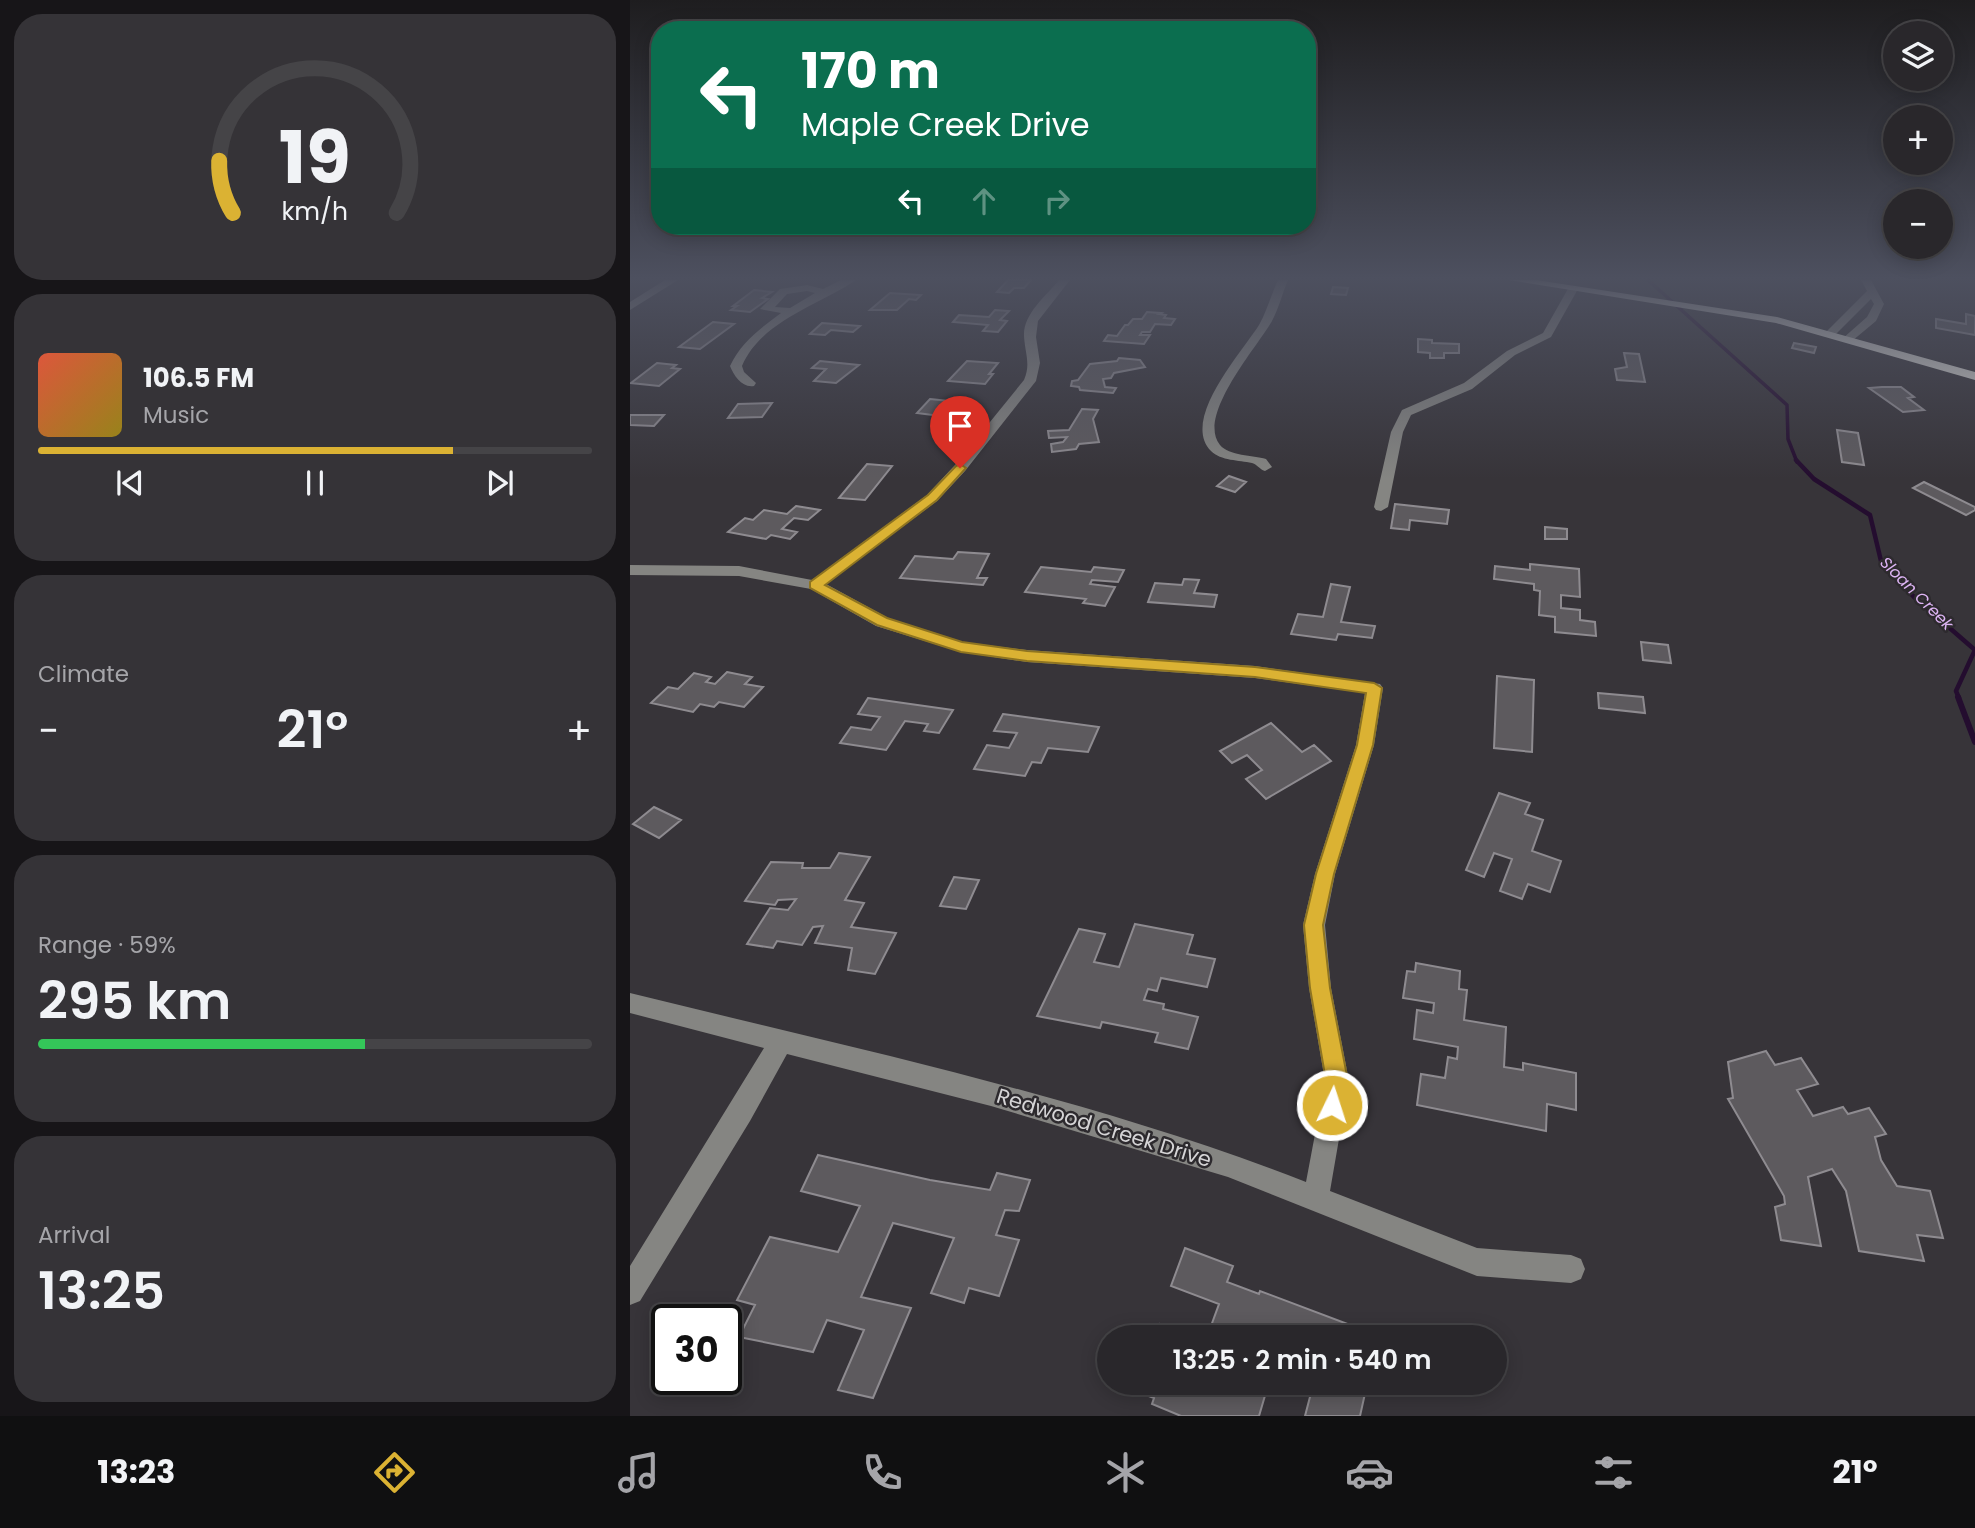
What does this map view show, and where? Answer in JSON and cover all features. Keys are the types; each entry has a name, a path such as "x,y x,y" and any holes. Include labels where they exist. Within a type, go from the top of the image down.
{"main road":[{"path":"1872,346 1975,376"}],"street":[{"path":"750,383 737,370 738,358 752,346"},
{"path":"815,585 932,498 960,468 1030,381 1037,365 1033,346"},
{"path":"1249,346 1218,397 1208,420 1208,438 1219,452 1261,462 1265,467"},
{"path":"1381,507 1396,432 1406,413 1468,386 1511,353 1524,346"},
{"path":"630,570 739,571 815,585 882,622 961,647 1027,656 1255,672 1374,688 1365,745 1325,874 1314,925 1320,988 1337,1081 1316,1199"},
{"name":"Redwood Creek Drive","path":"630,1003 780,1043 991,1094 1228,1164 1477,1262 1571,1269"},
{"path":"630,1291 741,1112 780,1043"}],"building":[{"path":"680,346 704,346 700,349"},
{"path":"1418,346 1459,346 1459,353 1444,353 1444,358 1430,358 1430,353 1418,352"},
{"path":"1793,346 1816,347 1814,353"},
{"path":"1624,353 1639,354 1645,382 1617,380 1615,369 1627,367"},
{"path":"1119,358 1140,360 1145,367 1114,373 1111,378 1103,379 1105,387 1116,388 1113,393 1080,390 1079,387 1071,386 1072,381 1078,380 1090,364 1117,361"},
{"path":"820,361 859,365 836,383 814,381 826,369 812,368"},
{"path":"967,361 998,363 985,384 948,381"},
{"path":"657,363 676,365 672,368 680,369 659,386 631,383"},
{"path":"1901,387 1914,397 1908,398 1924,410 1903,412 1869,388"},
{"path":"930,399 969,403 956,418 917,413"},
{"path":"772,403 762,417 728,418 738,404"},
{"path":"1082,409 1098,410 1093,419 1099,442 1079,444 1076,449 1052,452 1051,444 1063,442 1067,437 1049,438 1048,431 1069,430"},
{"path":"630,415 664,415 654,426 630,425"},
{"path":"1837,430 1858,433 1864,465 1842,462"},
{"path":"867,464 892,466 865,500 839,498"},
{"path":"1229,476 1246,482 1235,492 1217,486"},
{"path":"1924,482 1975,507 1975,510 1966,515 1913,488"},
{"path":"1395,504 1449,510 1447,524 1410,520 1409,530 1391,528"},
{"path":"796,506 820,510 808,520 794,518 782,529 797,532 790,539 771,535 766,539 728,532 745,518 753,520 764,510 787,514"},
{"path":"1545,527 1567,529 1567,539 1545,539"},
{"path":"958,552 989,554 977,578 987,578 983,585 900,578 915,556 953,559"},
{"path":"1530,564 1579,569 1580,597 1561,595 1561,608 1580,610 1580,620 1595,622 1596,636 1555,632 1555,617 1539,615 1540,591 1534,590 1534,584 1494,579 1495,566 1530,570"},
{"path":"1041,567 1091,572 1094,567 1124,570 1118,582 1092,580 1090,584 1115,587 1105,606 1083,603 1086,599 1025,592"},
{"path":"1184,579 1199,580 1194,593 1217,595 1214,607 1148,602 1155,583 1182,585"},
{"path":"1331,584 1350,587 1341,622 1375,626 1372,638 1338,634 1336,640 1291,634 1298,614 1323,617"},
{"path":"1641,642 1668,645 1671,663 1643,660"},
{"path":"727,672 752,677 745,684 763,687 744,707 719,702 714,707 700,704 693,712 651,703 668,687 678,689 694,673 711,677 706,682 715,684"},
{"path":"1497,676 1534,680 1532,752 1494,748"},
{"path":"1598,693 1643,697 1645,713 1599,708"},
{"path":"868,698 953,710 939,733 924,731 928,724 905,721 886,750 840,743 851,727 871,730 880,717 858,714"},
{"path":"1003,714 1099,727 1088,752 1048,748 1041,763 1032,762 1025,776 974,769 987,745 1009,748 1017,733 994,731"},
{"path":"1271,723 1302,752 1314,745 1331,761 1266,799 1246,779 1262,770 1247,755 1232,763 1220,751"},
{"path":"1499,793 1530,803 1525,814 1543,820 1532,851 1561,861 1550,892 1528,884 1522,899 1500,891 1512,859 1494,853 1484,877 1466,870"},
{"path":"654,807 681,820 659,838 633,824"},
{"path":"839,853 870,857 845,900 864,903 851,927 896,933 875,974 848,970 852,948 815,943 823,926 813,927 802,945 777,941 773,948 747,944 770,908 788,910 796,899 778,900 775,905 745,901 771,862 803,863 802,868 830,868"},
{"path":"954,877 979,880 966,909 940,906"},
{"path":"1135,924 1193,935 1187,954 1215,959 1207,987 1161,978 1157,991 1148,989 1144,1000 1164,1004 1163,1009 1198,1017 1188,1049 1155,1042 1158,1033 1102,1022 1100,1028 1037,1016 1079,929 1105,934 1094,962 1119,967"},
{"path":"1416,963 1460,971 1459,989 1467,990 1464,1020 1506,1027 1504,1067 1523,1070 1523,1063 1576,1073 1576,1110 1547,1104 1546,1131 1417,1105 1421,1074 1445,1078 1448,1057 1457,1059 1458,1047 1414,1039 1417,1010 1433,1013 1434,1003 1403,998 1407,971 1415,972"},
{"path":"1766,1051 1775,1065 1801,1058 1818,1084 1797,1090 1813,1116 1843,1107 1848,1114 1869,1108 1886,1134 1875,1137 1881,1160 1897,1186 1930,1191 1943,1238 1917,1235 1924,1261 1859,1251 1846,1191 1832,1169 1808,1177 1821,1246 1781,1240 1775,1207 1785,1204 1784,1196 1728,1099 1733,1098 1728,1062"},
{"path":"818,1155 930,1180 990,1190 997,1173 1030,1180 1019,1211 1005,1210 996,1235 1019,1240 999,1296 969,1288 964,1303 931,1293 954,1238 893,1223 861,1297 911,1308 873,1398 838,1390 864,1330 827,1320 813,1352 742,1338 742,1331 755,1305 737,1300 770,1237 838,1252 860,1206 801,1191"},
{"path":"1185,1248 1233,1266 1227,1282 1259,1294 1260,1291 1350,1325 1211,1325 1219,1304 1171,1286"},
{"path":"1146,1395 1265,1395 1259,1416 1181,1416 1152,1404 1154,1398"},
{"path":"1310,1395 1365,1395 1360,1416 1305,1416"}],"waterway":[{"name":"Sloan Creek","path":"1721,346 1787,405 1788,439 1796,460"},
{"name":"Sloan Creek","path":"1796,460 1814,479 1870,515 1881,561 1914,597 1975,650 1956,691 1959,698"},
{"name":"Sloan Creek","path":"1958,697 1975,742"}],"route":[{"path":"960,468 932,498 815,585 882,622 961,647 1027,656 1255,672 1374,688 1365,745 1325,874 1314,925 1320,988 1337,1081 1332,1105"}]}
